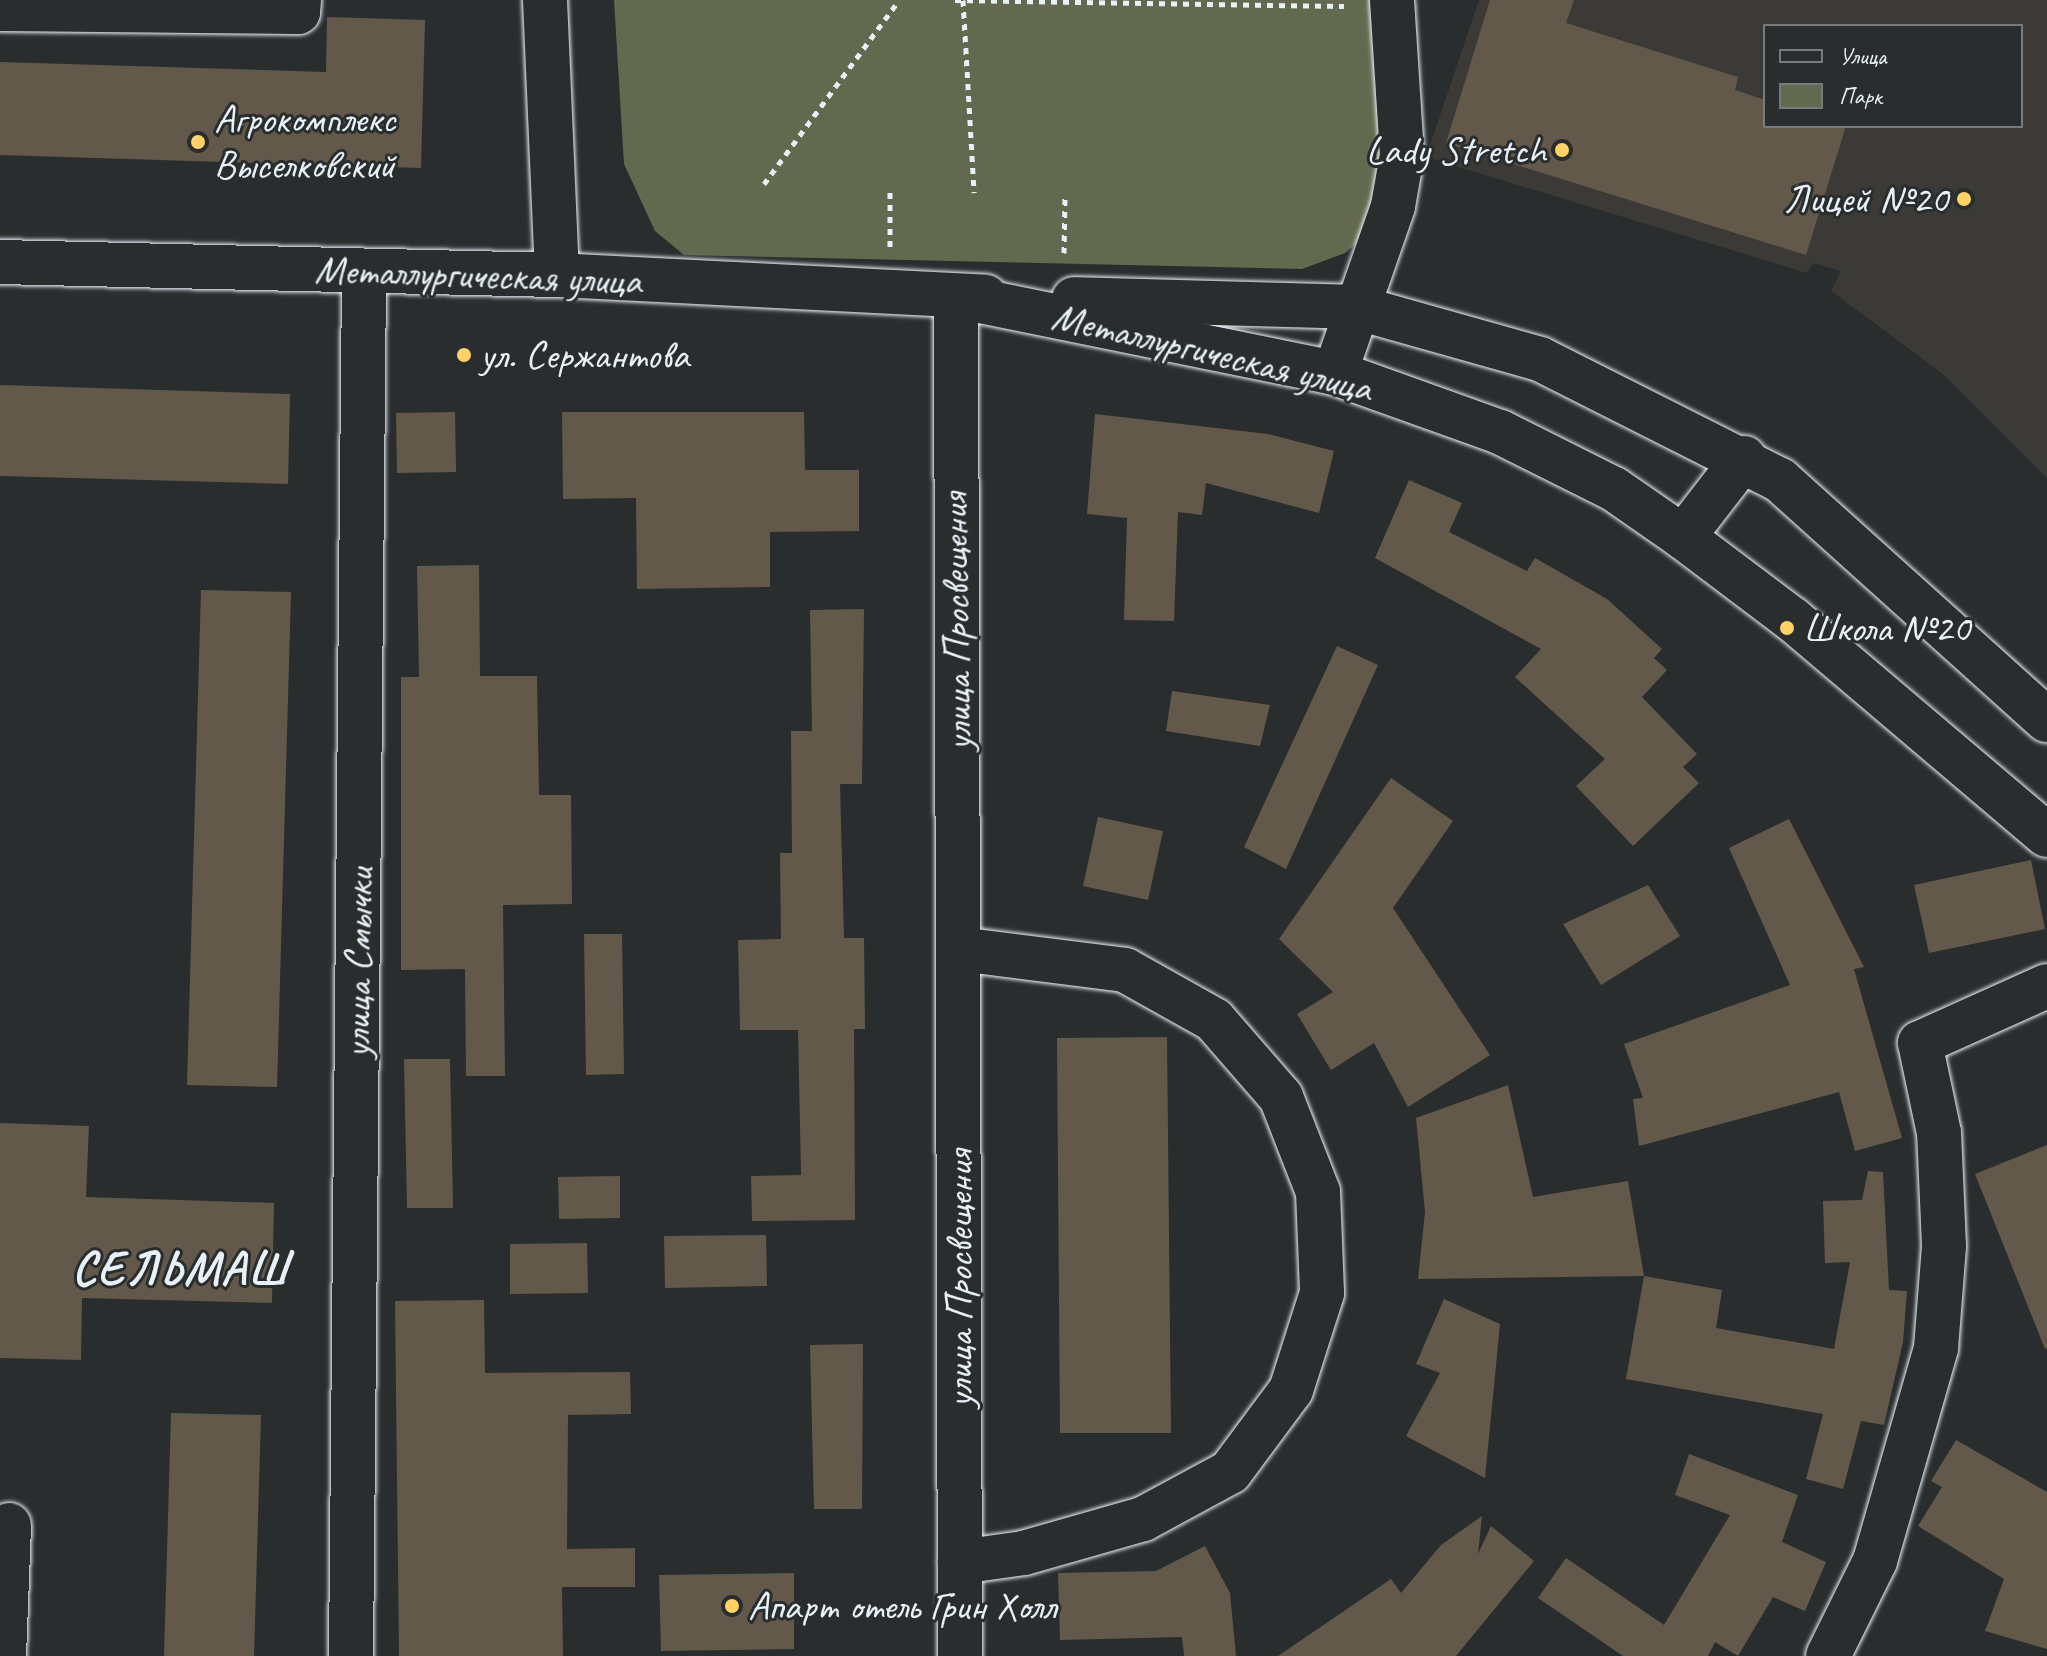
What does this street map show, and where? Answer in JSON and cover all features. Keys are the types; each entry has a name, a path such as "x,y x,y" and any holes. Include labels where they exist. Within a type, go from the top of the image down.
{"street":[{"path":"0,9 298,12 299,0"},
{"path":"545,0 557,275"},
{"path":"1335,373 1355,307 1393,206 1402,155 1393,3"},
{"name":"Металлургическая улица","path":"0,262 557,275 956,296 1355,307 1540,359 1744,458 1780,480 2047,720"},
{"name":"улица Смычки","path":"351,1656 364,271"},
{"name":"Металлургическая улица","path":"956,296 1335,373 1500,432 1614,489 1683,537 1792,619 2047,835"},
{"name":"улица Просвещения","path":"956,296 960,1656"},
{"path":"1683,537 1744,458"},
{"path":"959,949 1125,970 1214,1020 1281,1097 1313,1178 1322,1293 1291,1390 1230,1472 1143,1519 1024,1553 960,1562"},
{"path":"1828,1656 1875,1561 1936,1348 1944,1246 1939,1133 1920,1043 2047,986"},
{"path":"4,1656 9,1525"}],"path":[{"path":"764,184 899,0"},
{"path":"955,0 1393,3"},
{"path":"963,2 974,193"}],"shaded area":[{"path":"1479,0 2047,0 2047,478 1943,374 1831,291 1841,271 1813,263 1807,273 1426,157"}],"green space":[{"path":"614,0 1381,0 1387,176 1364,237 1345,253 1302,269 684,255 655,231 624,164"}],"building":[{"path":"1490,0 1574,0 1566,23 1738,77 1735,90 1763,99 1763,128 1845,128 1806,255 1446,143"},
{"path":"327,17 425,20 421,168 0,155 0,62 326,72"},
{"path":"0,385 290,394 288,484 0,476"},
{"path":"455,412 456,472 397,473 396,413"},
{"path":"562,412 804,412 805,470 859,470 859,531 770,532 770,587 637,589 636,498 563,499"},
{"path":"1095,414 1268,434 1334,451 1319,513 1206,483 1202,515 1178,512 1174,621 1124,620 1127,518 1087,514"},
{"path":"1409,480 1462,503 1449,532 1527,571 1535,558 1607,599 1662,649 1654,658 1667,670 1642,697 1697,754 1683,767 1699,783 1633,846 1576,786 1605,759 1515,677 1541,649 1375,558"},
{"path":"479,565 480,676 537,676 539,795 571,795 572,904 503,905 505,1076 466,1076 465,969 401,970 401,677 419,677 417,566"},
{"path":"201,590 291,592 277,1087 187,1085"},
{"path":"864,609 862,784 840,784 844,938 864,938 865,1029 854,1029 855,1220 752,1221 751,1176 801,1175 798,1030 740,1030 738,940 781,939 780,853 792,853 791,731 812,731 810,610"},
{"path":"1337,646 1378,665 1286,869 1244,847"},
{"path":"1172,691 1270,705 1260,746 1166,731"},
{"path":"1391,778 1453,821 1393,908 1490,1055 1408,1107 1374,1043 1331,1070 1297,1014 1333,992 1279,939"},
{"path":"1098,817 1163,831 1148,900 1083,886"},
{"path":"1789,819 1864,967 1854,969 1902,1138 1855,1151 1839,1092 1639,1146 1633,1099 1643,1098 1624,1044 1790,985 1729,848"},
{"path":"2031,860 2045,929 1929,953 1914,885"},
{"path":"1648,885 1680,936 1601,985 1563,924"},
{"path":"584,934 622,934 624,1074 586,1075"},
{"path":"1167,1037 1171,1433 1060,1433 1057,1038"},
{"path":"404,1059 450,1059 453,1208 407,1208"},
{"path":"1508,1085 1533,1197 1628,1181 1644,1276 1418,1279 1425,1212 1416,1118"},
{"path":"0,1123 89,1126 86,1197 274,1203 272,1303 82,1298 81,1360 0,1358"},
{"path":"2047,1145 2047,1348 2045,1349 1975,1174"},
{"path":"1868,1171 1883,1172 1889,1290 1907,1291 1903,1342 1884,1425 1861,1421 1843,1489 1806,1479 1823,1414 1626,1379 1644,1276 1722,1290 1716,1328 1834,1349 1850,1262 1825,1263 1823,1201 1862,1200"},
{"path":"620,1176 620,1218 559,1219 558,1177"},
{"path":"766,1235 767,1286 665,1288 664,1236"},
{"path":"587,1243 588,1293 510,1294 510,1244"},
{"path":"1444,1299 1500,1324 1485,1478 1406,1436 1440,1373 1416,1364"},
{"path":"484,1300 485,1373 630,1372 631,1414 568,1415 567,1549 635,1548 635,1587 562,1587 563,1656 399,1656 395,1301"},
{"path":"863,1344 862,1509 814,1509 810,1345"},
{"path":"171,1413 261,1415 254,1656 164,1656"},
{"path":"1956,1440 2047,1492 2047,1649 1985,1631 2004,1579 1918,1526 1942,1487 1931,1481"},
{"path":"1689,1454 1798,1495 1782,1542 1826,1562 1805,1611 1773,1597 1738,1656 1715,1642 1708,1656 1623,1656 1538,1598 1566,1558 1664,1625 1730,1515 1675,1495"},
{"path":"1482,1516 1478,1554 1491,1526 1534,1561 1456,1656 1278,1656 1391,1579 1401,1593 1441,1545"},
{"path":"1205,1546 1230,1593 1236,1656 1184,1656 1182,1637 1060,1640 1058,1573 1156,1571"},
{"path":"794,1573 794,1649 661,1651 659,1575"}],"place":[{"name":"Агрокомплекс Выселковский","path":"198,142"},
{"name":"Lady Stretch","path":"1562,150"},
{"name":"Лицей №20","path":"1964,199"},
{"name":"ул. Сержантова","path":"464,355"},
{"name":"Школа №20","path":"1787,628"},
{"name":"Апарт отель Грин Холл","path":"732,1606"}],"district":[{"name":"СЕЛЬМАШ","path":"181,1269"}]}
